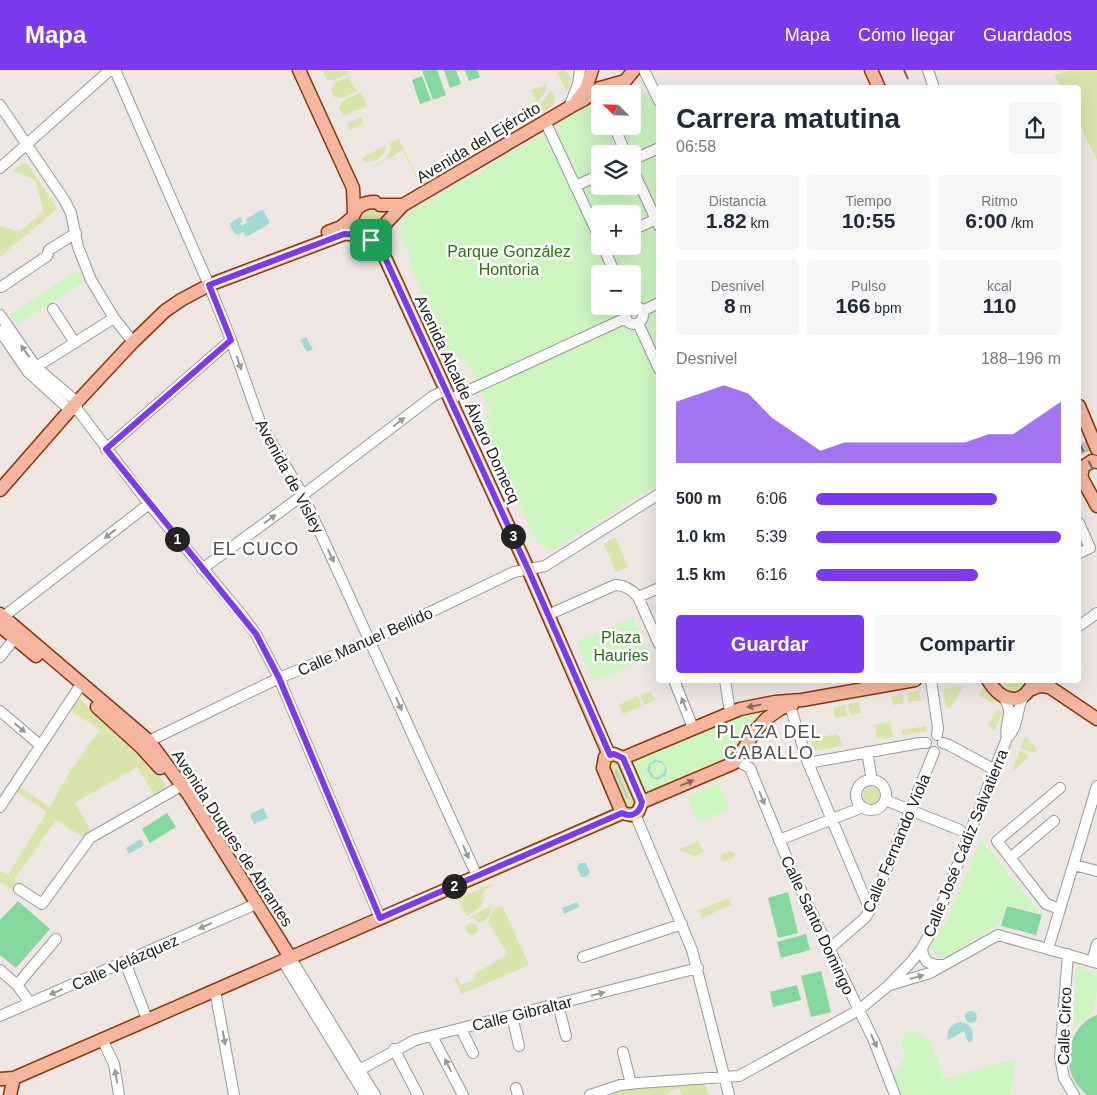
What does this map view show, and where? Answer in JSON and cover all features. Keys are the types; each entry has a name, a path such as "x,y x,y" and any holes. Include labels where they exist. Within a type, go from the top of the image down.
{"main road":[{"path":"300,70 353,188 354,226 362,235"},
{"path":"593,70 600,80 613,85"},
{"name":"Avenida del Ejército","path":"570,106 586,88 593,70"},
{"name":"Avenida del Ejército","path":"613,85 625,82 634,70"},
{"path":"871,70 878,85"},
{"path":"880,70 887,85"},
{"name":"Avenida del Ejército","path":"386,224 403,205 591,94"},
{"path":"353,188 385,211 386,224 381,249"},
{"path":"0,490 151,314 176,295 342,227 360,206 365,203 403,205"},
{"path":"208,282 344,234 372,237 378,235 386,224"},
{"name":"Avenida Alcalde Álvaro Domecq","path":"362,235 381,249 528,569 610,755"},
{"path":"0,477 72,405"},
{"path":"1081,412 1097,449"},
{"path":"1081,472 1087,463 1097,462"},
{"path":"1081,477 1097,506"},
{"name":"Avenida Duques de Abrantes","path":"1,619 79,686 149,741 175,775 286,958"},
{"path":"623,758 740,709 899,683"},
{"path":"991,683 1002,695 1013,699 1038,686 1051,688 1097,719"},
{"path":"1057,683 1097,710"},
{"name":"Avenida Duques de Abrantes","path":"79,686 141,747 197,814"},
{"path":"642,802 730,765 736,760 756,730 766,719 780,709 802,700"},
{"path":"0,1079 14,1078 286,958 640,809 642,802 623,758 614,754 610,755 606,757 603,768 628,813"},
{"path":"10,1095 14,1078"}],"street":[{"path":"0,168 110,70"},
{"name":"Avenida de Visley","path":"115,70 208,282 231,340 260,425 303,495 477,876"},
{"path":"570,106 578,84 580,70"},
{"path":"644,70 656,95"},
{"path":"928,70 933,85"},
{"path":"0,105 65,201 71,214 78,247 91,280 114,318 130,338"},
{"path":"545,121 591,220"},
{"path":"641,156 656,149"},
{"path":"575,186 591,179"},
{"path":"641,186 656,217"},
{"path":"641,227 656,222"},
{"path":"1,286 47,256 49,250 76,234"},
{"path":"202,569 434,396 448,394 626,318 632,324 638,323 642,317 642,311 656,305"},
{"path":"53,309 75,342"},
{"path":"0,315 36,367 72,405 149,504 256,634 279,678 380,918"},
{"path":"36,367 114,318"},
{"path":"638,323 656,362"},
{"path":"0,332 28,372 72,405"},
{"path":"106,449 231,340"},
{"name":"Calle Manuel Bellido","path":"149,741 279,678 370,641 514,572 545,566 656,496"},
{"path":"1,619 149,504"},
{"path":"1081,528 1090,548 1081,552"},
{"path":"548,615 615,585 621,585 638,597 656,637"},
{"path":"638,597 656,589"},
{"path":"1081,625 1097,613"},
{"path":"0,657 18,635"},
{"path":"675,683 693,728"},
{"path":"726,683 730,712"},
{"path":"926,743 929,750 934,752 941,748 932,683"},
{"path":"0,807 79,686"},
{"name":"Calle José Cádiz Salvatierra","path":"590,1095 620,1085 739,1076 859,1010 889,985 912,961 932,930 1007,738 1015,729 1018,706 1029,689"},
{"name":"Calle José Cádiz Salvatierra","path":"1002,695 1009,707 1010,716 1006,733 1007,738"},
{"path":"790,706 808,763 870,910"},
{"path":"0,711 40,745"},
{"path":"808,763 926,743 932,736 995,770"},
{"path":"867,752 872,780"},
{"name":"Calle Fernando Viola","path":"829,949 870,910 934,752"},
{"name":"Calle Santo Domingo","path":"736,760 750,768 794,876 874,1042 895,1095"},
{"path":"872,780 879,782 883,786 886,795 885,800 879,808 870,810 858,802 857,792 861,784 872,780"},
{"path":"1048,949 1097,786"},
{"path":"1060,788 997,841 1046,904 1060,909"},
{"path":"19,889 42,904 90,838 176,789"},
{"path":"885,800 960,830"},
{"path":"779,840 863,807"},
{"path":"628,813 682,924 698,968 729,1095"},
{"path":"1010,858 1054,821"},
{"path":"1074,865 1097,871"},
{"name":"Calle Velázquez","path":"0,1016 253,905"},
{"path":"583,957 682,924"},
{"path":"889,985 930,974 998,935 1095,960 1097,944"},
{"path":"17,985 56,940"},
{"path":"922,948 927,962"},
{"name":"Calle Circo","path":"1068,954 1060,1057 1064,1078 1074,1095"},
{"name":"Avenida Duques de Abrantes","path":"286,958 356,1071 375,1095"},
{"path":"912,961 927,962 936,966 943,965"},
{"path":"125,962 147,1019"},
{"name":"Calle Gibraltar","path":"356,1071 394,1049 415,1040 698,968"},
{"path":"0,970 17,985 30,1004"},
{"path":"215,990 234,1095"},
{"path":"558,1004 566,1036"},
{"path":"512,1016 519,1046"},
{"path":"461,1029 473,1053"},
{"path":"432,1036 463,1095"},
{"path":"102,1039 114,1064 119,1095"},
{"path":"394,1049 418,1095"},
{"path":"623,1052 631,1084"},
{"name":"Avenida Duques de Abrantes","path":"356,1071 365,1095"},
{"path":"0,1087 14,1078"}],"green space":[{"path":"322,70 347,70 349,74 335,80 327,80"},
{"path":"422,70 437,70 446,95 433,100"},
{"path":"444,70 456,70 461,84 450,88"},
{"path":"465,70 477,70 480,77 469,81"},
{"path":"562,70 568,73 571,79 567,92 557,73"},
{"path":"1070,70 1097,70 1097,160 1081,127 1081,85 1060,85 1054,75"},
{"path":"350,76 350,80 357,91 343,98 334,97 331,89 336,82"},
{"path":"422,76 431,100 420,104 412,80"},
{"path":"547,83 545,92 537,103 531,90 540,88"},
{"path":"552,91 555,96 553,106 544,111 540,109 539,107 549,92"},
{"path":"361,92 367,106 343,116 339,107 344,100"},
{"name":"Parque González Hontoria","path":"641,92 646,92 649,98 656,94 656,485 552,551 537,542 485,429 490,426 485,415 491,412 466,358 460,361 456,352 451,354 408,260 411,259 399,233 407,214 540,136 543,139 559,131 557,126 591,105 591,135 641,135"},
{"path":"531,109 534,112 533,117 509,131 506,130 504,122"},
{"path":"362,117 363,124 349,130 348,123"},
{"path":"399,139 417,180 403,150 368,171 387,157 390,153 390,143"},
{"path":"386,145 382,155 376,160 365,163 362,158"},
{"path":"24,163 29,166 57,209 0,257 0,226 19,232 43,211 36,180 12,171"},
{"path":"370,206 383,214 384,220 373,233 361,229 357,221 359,213"},
{"path":"77,271 84,282 17,324 10,314"},
{"path":"615,537 628,567 616,572 604,544"},
{"name":"Plaza Hauries","path":"633,617 650,657 594,681 577,642"},
{"path":"997,683 1026,683 1025,687 1017,693 1003,688"},
{"path":"961,686 962,689 950,709 946,707 943,689"},
{"path":"984,687 998,702 992,703 979,695"},
{"path":"651,691 655,700 644,705 640,696"},
{"path":"919,691 921,700 909,702 907,693"},
{"path":"902,694 904,703 893,705 891,696"},
{"path":"638,696 642,706 623,714 619,705"},
{"path":"79,699 142,756 162,780 166,789 156,798 137,767 75,803 93,834 86,839 56,820 14,879 19,883 13,891 0,882 0,871 8,875 47,812 17,792 21,788 50,807 70,771 100,730 71,710"},
{"path":"859,702 861,713 850,715 848,704"},
{"path":"845,705 847,716 835,718 833,707"},
{"path":"997,709 1002,712 995,730 988,726"},
{"name":"PLAZA DEL CABALLO","path":"743,711 744,716 761,713 748,729 751,732 734,757 645,795 630,760"},
{"path":"890,723 893,737 877,739 876,724"},
{"path":"926,726 927,731 903,735 902,730"},
{"path":"837,734 842,746 814,751 810,739"},
{"path":"1027,737 1037,749 1034,753 1020,748 1023,740"},
{"path":"1019,751 1027,754 1027,759 1012,772"},
{"path":"618,760 637,802 634,809 626,809 608,767 609,761"},
{"path":"718,783 729,808 698,822 687,797"},
{"path":"868,787 874,787 879,792 877,801 868,803 863,798 863,792"},
{"path":"167,813 176,827 150,843 142,829"},
{"path":"981,839 1040,913 1006,904 999,924 941,958 930,947 948,919"},
{"path":"698,841 703,852 695,856 678,850"},
{"path":"731,851 735,854 734,858 724,862 720,860 722,854"},
{"path":"491,884 492,886 484,890 485,892 482,894 484,897 481,907 467,916 458,900 459,898"},
{"path":"788,892 798,933 778,938 768,898"},
{"path":"728,898 731,905 702,918 699,910"},
{"path":"18,901 50,929 16,968 0,955 0,920"},
{"path":"502,905 529,965 461,994 454,978 457,977 461,985 475,980 476,973 508,954 488,922 494,908"},
{"path":"491,906 490,914 481,923 470,917"},
{"path":"1007,906 1042,915 1036,935 1001,926"},
{"path":"470,923 474,923 478,929 474,935 470,935 466,931 466,927"},
{"path":"806,934 810,950 781,958 777,942"},
{"path":"1076,967 1097,973 1097,988 1091,1013 1073,1029"},
{"path":"821,971 831,1012 811,1017 801,976"},
{"path":"797,985 801,1000 773,1007 770,992"},
{"path":"1097,1015 1097,1095 1087,1095 1074,1080 1069,1061 1069,1052 1076,1033 1081,1026 1088,1019"},
{"path":"911,1031 919,1032 926,1040 930,1039 944,1079 1016,1059 1011,1095 901,1095 894,1076 906,1055 901,1045 902,1038"},
{"path":"705,1084 708,1095 682,1095 679,1088 665,1095 607,1095 643,1088"}],"water":[{"path":"263,210 269,224 248,236 243,232 238,235 235,234 230,223 240,217 243,221 240,224 242,226 247,222 246,219"},
{"path":"306,337 313,349 307,352 300,340"},
{"path":"655,760 662,761 667,769 666,775 658,780 652,778 647,770 649,764","holes":["661,763 665,767 664,773 659,777 654,777 650,771 651,764"]},
{"path":"617,770 629,798 627,799 614,771"},
{"path":"263,808 268,818 254,824 250,814"},
{"path":"141,839 144,845 129,854 126,848"},
{"path":"580,863 586,863 590,873 586,877 581,877 577,867"},
{"path":"577,902 579,907 564,914 562,908"},
{"path":"971,1011 977,1017 971,1023 965,1017"},
{"path":"961,1022 970,1027 973,1035 972,1041 968,1042 964,1031 948,1040 950,1028 954,1024"}],"tunnel":[{"path":"1081,449 1097,442"}],"railway":[{"path":"904,70 911,85"},
{"path":"1081,447 1097,477"}],"district":[{"name":"EL CUCO","path":"256,549"},
{"name":"PLAZA DEL CABALLO","path":"769,742"}],"route":[{"path":"344,234 360,234 371,240 381,249 528,569 610,755 619,755 623,758 642,802 638,812 633,815 622,813 380,918 279,678 256,634 106,449 231,340 209,285 344,234"}]}
